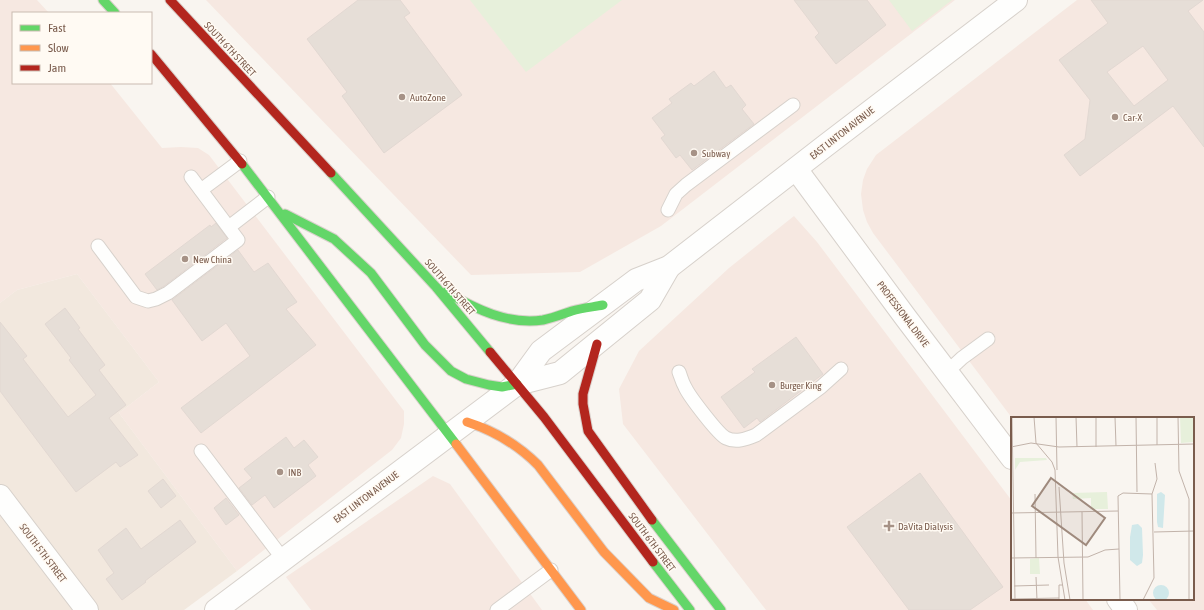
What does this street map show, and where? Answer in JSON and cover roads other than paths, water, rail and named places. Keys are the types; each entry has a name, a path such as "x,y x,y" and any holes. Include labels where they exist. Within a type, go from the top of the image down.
{"main road":[{"path":"103,0 114,12"},
{"name":"SOUTH 6TH STREET","path":"170,0 376,220 436,287 554,430 690,610"},
{"path":"152,55 186,94 279,211 581,610"},
{"path":"279,211 334,239 371,273 425,345 451,371 466,379 489,385 502,387 517,384"},
{"path":"436,287 481,311 507,319 521,321 541,320 574,310 603,305"},
{"path":"597,344 583,394 583,404 588,431 721,610"},
{"path":"467,422 488,428 512,441 526,452 538,465 604,552 650,598 674,610"}],"street":[{"name":"EAST LINTON AVENUE","path":"216,610 517,384 542,351 636,280 669,267 1016,0"},
{"name":"PROFESSIONAL DRIVE","path":"796,169 1011,457"},
{"name":"EAST LINTON AVENUE","path":"517,384 560,373 650,300 669,267"},
{"name":"SOUTH 5TH STREET","path":"0,496 87,610"},
{"path":"1119,600 1126,610"}],"lane":[{"path":"668,210 676,194 686,184 793,105"},
{"path":"201,190 240,161"},
{"path":"98,246 136,297 148,301 168,293 238,240 191,177"},
{"path":"229,227 268,197"},
{"path":"947,372 962,358 988,339"},
{"path":"679,372 685,388 718,431 725,438 735,441 744,440 756,435 821,387 841,369"},
{"path":"201,451 283,559"},
{"path":"497,610 551,570"}],"place":[{"name":"AutoZone","path":"402,97"},
{"name":"Car-X","path":"1115,117"},
{"name":"Subway","path":"694,153"},
{"name":"New China","path":"185,259"},
{"name":"Burger King","path":"772,385"},
{"name":"INB","path":"280,472"},
{"name":"DaVita Dialysis","path":"889,526"}]}
